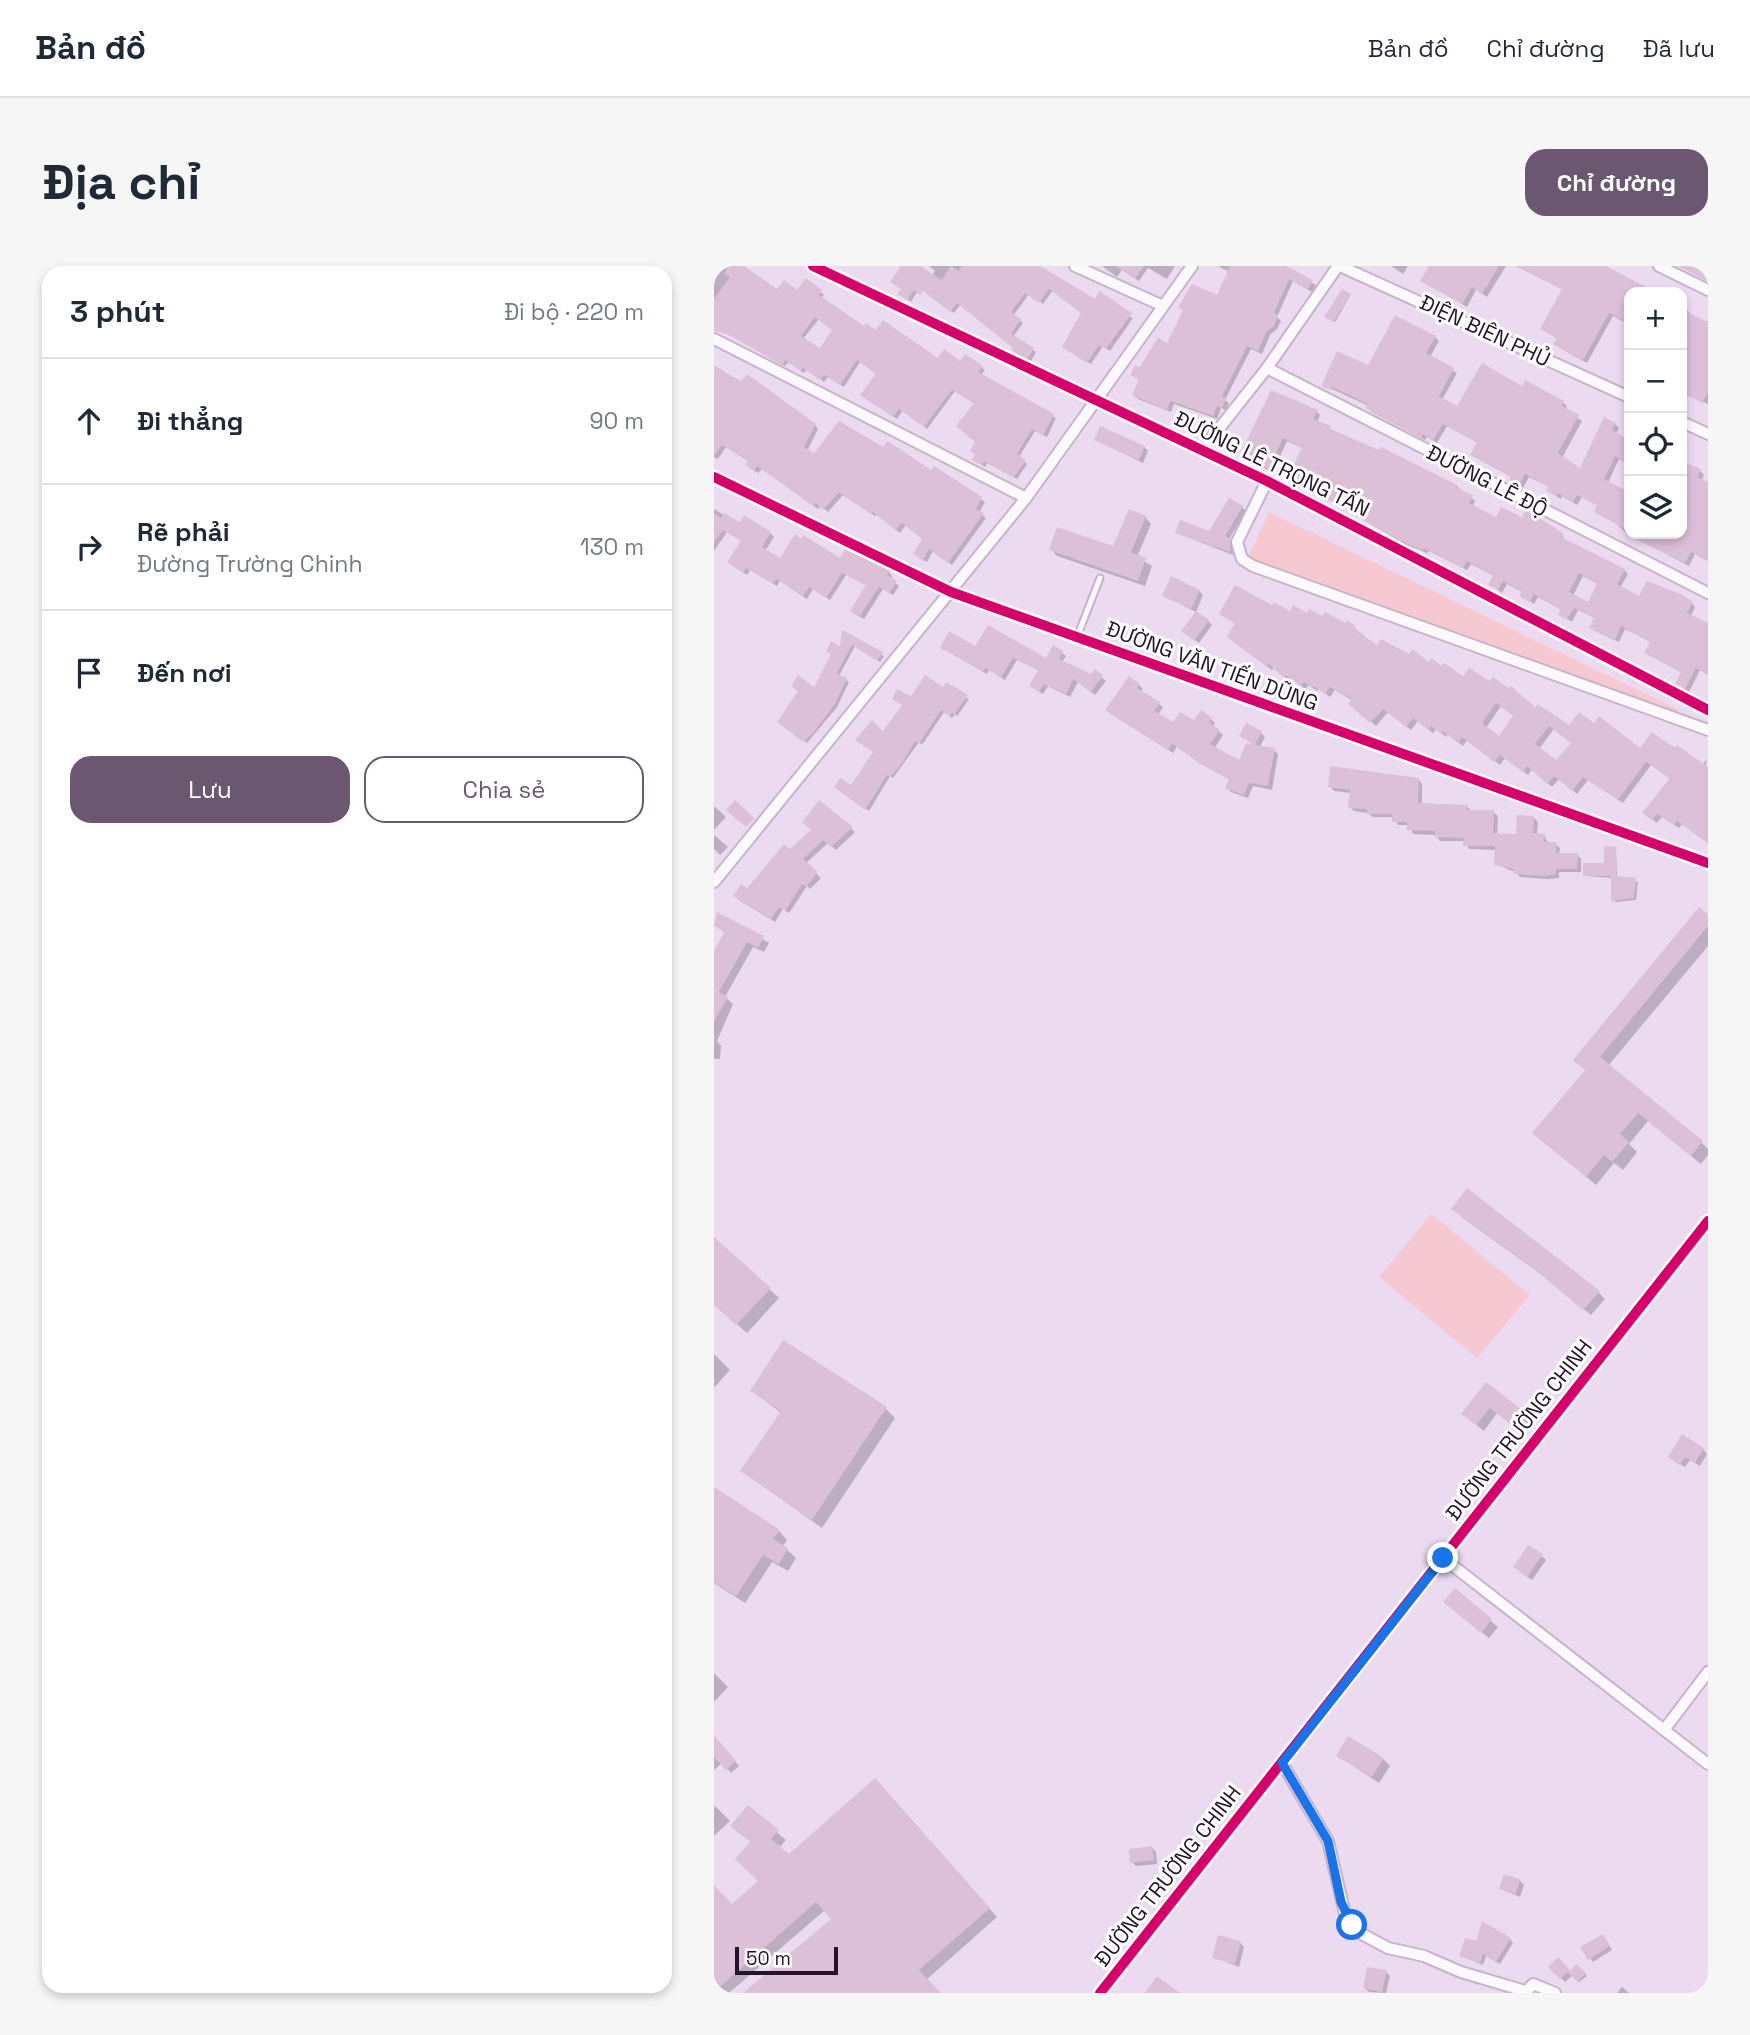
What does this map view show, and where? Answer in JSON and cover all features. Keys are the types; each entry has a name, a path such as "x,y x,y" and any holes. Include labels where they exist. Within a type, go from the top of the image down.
{"street":[{"name":"ĐƯỜNG LÊ TRỌNG TẤN","path":"813,266 1203,449 1708,710"},
{"path":"1075,266 1163,306"},
{"path":"714,882 1026,498 1192,266"},
{"path":"1203,449 1267,368 1339,266"},
{"name":"ĐIỆN BIÊN PHỦ","path":"1339,266 1624,395"},
{"path":"1659,266 1708,290"},
{"path":"714,339 1026,498"},
{"name":"ĐƯỜNG LÊ ĐỘ","path":"1267,368 1708,593"},
{"path":"1687,424 1708,434"},
{"name":"ĐƯỜNG VĂN TIẾN DŨNG","path":"714,477 951,592 1708,863"},
{"path":"1267,481 1237,542 1242,559 1254,566 1708,730"},
{"name":"ĐƯỜNG TRƯỜNG CHINH","path":"1100,1993 1708,1221"},
{"path":"1443,1558 1708,1764"},
{"path":"1664,1730 1708,1672"},
{"path":"1282,1763 1328,1841 1345,1914 1360,1933 1388,1948 1424,1956 1461,1972 1525,1992 1533,1984 1555,1993"}],"lane":[{"path":"1077,639 1100,578"}],"shaded area":[{"path":"1269,512 1679,710 1676,714 1248,558"},
{"path":"1431,1214 1530,1295 1477,1358 1379,1277"}],"building":[{"path":"728,266 744,266 777,289 784,280 797,290 806,278 822,290 819,295 864,326 866,323 876,330 883,320 938,358 944,349 960,361 965,354 983,366 978,372 1054,414 1043,435 1032,429 1017,454 1026,460 1014,477 984,461 982,465 972,460 975,454 970,451 975,442 956,426 974,403 952,390 924,427 899,409 893,417 860,395 876,374 857,360 840,385 824,375 820,380 785,360 782,365 727,334 714,331 714,299 730,277 724,274","holes":["815,317 832,330 820,348 801,336"]},
{"path":"901,266 920,266 942,280 951,266 958,271 962,266 1040,266 1095,299 1099,291 1132,313 1106,349 1099,345 1087,363 1062,347 1081,313 1049,289 1039,303 1025,293 1011,312 1021,319 1011,334 1034,348 1027,359 1011,350 1013,348 957,303 950,312 923,291 920,295 914,290 907,300 897,294 901,289 890,282"},
{"path":"1116,266 1144,266 1135,279"},
{"path":"1230,266 1286,266 1313,280 1308,289 1289,279 1274,313 1278,315 1274,326 1266,332 1258,351 1247,346 1222,396 1226,398 1222,408 1217,406 1213,416 1171,401 1167,410 1132,395 1139,379 1130,375 1135,365 1140,367 1158,337 1167,343 1183,310 1178,307 1192,284 1217,295"},
{"path":"1429,266 1499,266 1482,294 1472,287 1462,304 1420,281"},
{"path":"1517,266 1605,266 1646,287 1624,287 1624,320 1609,313 1583,360 1553,344 1557,338 1540,329 1562,289"},
{"path":"1678,266 1708,266 1708,280 1707,281"},
{"path":"1342,289 1351,294 1333,322 1324,317"},
{"path":"1687,312 1708,322 1708,392 1702,403 1687,394"},
{"path":"1395,315 1436,336 1426,353 1454,368 1439,396 1457,406 1482,363 1522,386 1525,380 1564,401 1562,406 1579,415 1558,453 1580,468 1604,417 1616,423 1612,430 1624,437 1624,462 1615,456 1604,479 1624,489 1624,528 1594,512 1597,505 1577,495 1573,502 1558,493 1556,496 1546,491 1548,486 1525,474 1519,485 1509,479 1511,476 1470,455 1477,442 1443,424 1433,440 1423,434 1421,438 1366,408 1368,404 1332,387 1331,390 1321,386 1337,351 1368,365"},
{"path":"714,365 740,382 747,374 816,424 804,447 814,453 839,421 883,447 888,441 931,470 934,466 982,497 976,509 984,513 948,563 929,549 923,560 913,554 922,539 902,523 895,530 873,512 871,514 839,492 823,510 757,466 754,471 745,465 748,461 722,445 714,456"},
{"path":"1271,390 1318,410 1313,419 1379,450 1381,447 1457,485 1456,488 1473,495 1469,503 1496,517 1501,507 1522,517 1525,510 1563,533 1561,537 1625,569 1617,584 1639,596 1647,581 1683,595 1693,602 1687,613 1708,623 1708,674 1696,668 1685,689 1675,684 1681,672 1644,653 1650,642 1621,626 1615,640 1589,628 1594,617 1574,608 1567,619 1558,615 1561,609 1534,594 1530,602 1519,596 1522,591 1503,581 1498,590 1488,585 1493,575 1467,561 1463,568 1424,548 1423,551 1398,540 1353,514 1360,499 1338,490 1333,502 1323,498 1324,495 1287,480 1302,447 1283,438 1269,469 1249,461 1252,454 1242,450","holes":["1579,573 1597,583 1588,602 1569,592"]},
{"path":"1100,426 1145,446 1139,460 1094,440"},
{"path":"1687,464 1701,469 1697,477 1708,482 1708,560 1691,552 1685,563 1635,539 1687,539"},
{"path":"1229,498 1243,506 1225,536 1230,538 1230,552 1175,533 1180,520 1209,531"},
{"path":"1129,509 1146,516 1131,552 1146,558 1138,581 1049,550 1057,527 1113,546"},
{"path":"714,513 721,518 724,513 740,522 744,515 771,532 762,547 780,558 795,534 801,539 803,535 840,558 845,549 890,571 887,575 897,581 889,593 879,587 859,617 850,611 866,585 842,573 826,598 809,587 803,596 776,579 773,584 746,568 743,573 727,562 741,541 723,530 714,542"},
{"path":"1171,576 1200,590 1191,609 1162,596"},
{"path":"1235,585 1272,605 1274,602 1290,611 1293,605 1307,613 1309,609 1322,616 1325,612 1346,623 1347,620 1356,626 1354,629 1377,645 1381,639 1409,654 1412,649 1429,662 1431,658 1442,666 1444,663 1463,676 1469,668 1490,681 1493,677 1509,688 1511,686 1535,707 1538,704 1569,725 1579,712 1594,723 1599,716 1640,748 1652,732 1675,749 1677,745 1708,767 1708,842 1677,821 1674,825 1657,814 1652,820 1642,813 1670,778 1646,762 1618,800 1583,777 1572,791 1554,776 1547,784 1527,766 1523,772 1500,755 1494,762 1462,737 1458,743 1443,731 1441,734 1431,726 1428,730 1413,718 1406,727 1383,709 1370,723 1348,704 1352,699 1330,687 1325,694 1304,682 1300,686 1286,675 1284,678 1269,664 1267,667 1227,637 1235,623 1219,614","holes":["1496,703 1513,716 1499,736 1482,723","1549,726 1571,743 1556,760 1535,744"]},
{"path":"1196,611 1209,620 1194,641 1181,631"},
{"path":"988,625 1046,658 1053,645 1063,651 1059,659 1091,674 1095,669 1103,675 1091,692 1073,679 1066,694 1044,684 1039,692 1029,686 1038,670 1013,658 1001,677 985,668 983,671 940,648 949,631 975,646"},
{"path":"842,630 883,652 877,661 852,645 837,673 847,678 835,704 803,742 777,722 798,691 791,686 798,675 814,687 831,654 826,652 831,641 840,646"},
{"path":"925,675 943,687 946,682 968,695 954,715 952,713 949,716 941,710 919,744 915,741 903,762 890,777 887,775 865,810 834,787 840,778 851,785 873,752 855,740 872,720 883,731 902,705 892,699 897,689 911,696"},
{"path":"1129,676 1140,684 1137,688 1160,702 1154,711 1173,722 1180,712 1194,720 1201,710 1212,718 1209,722 1220,730 1210,744 1239,760 1246,743 1275,748 1268,786 1249,783 1244,795 1225,788 1229,779 1200,764 1172,743 1168,750 1105,710"},
{"path":"1246,723 1262,731 1255,745 1239,736"},
{"path":"1330,766 1419,778 1418,803 1468,805 1467,810 1494,810 1493,833 1516,834 1517,815 1534,816 1533,833 1545,834 1544,842 1556,842 1556,853 1578,853 1577,869 1556,869 1556,874 1543,876 1514,874 1514,869 1494,865 1495,846 1463,846 1464,838 1435,837 1435,831 1407,830 1407,822 1392,822 1392,814 1367,814 1367,809 1348,808 1350,790 1328,787"},
{"path":"735,800 754,818 746,827 726,810"},
{"path":"819,800 853,827 831,847 823,840 803,859 818,872 806,887 802,884 785,911 779,907 771,919 733,896 741,884 747,888 784,844 790,849 811,830 802,822"},
{"path":"1604,846 1616,847 1616,876 1636,878 1634,898 1611,901 1611,876 1583,876 1583,863 1604,863"},
{"path":"1699,907 1708,914 1708,926 1600,1057 1703,1141 1691,1156 1638,1113 1620,1134 1629,1142 1612,1162 1604,1155 1586,1177 1532,1133 1585,1070 1573,1060"},
{"path":"717,912 764,936 758,948 747,942 719,992 728,997 714,1022 714,951 725,931 714,926"},
{"path":"1467,1188 1600,1291 1583,1310 1528,1264 1451,1209"},
{"path":"714,1237 771,1288 736,1325 714,1305"},
{"path":"783,1340 887,1407 812,1520 740,1471 781,1411 750,1391"},
{"path":"1486,1382 1525,1412 1514,1427 1490,1408 1476,1425 1461,1414"},
{"path":"1682,1434 1704,1448 1695,1463 1685,1457 1680,1465 1668,1457"},
{"path":"714,1487 780,1530 773,1539 788,1548 779,1564 763,1555 736,1596 714,1582"},
{"path":"1528,1545 1543,1554 1527,1577 1513,1567"},
{"path":"1455,1588 1492,1619 1481,1633 1443,1602"},
{"path":"714,1735 736,1761 726,1770 714,1757"},
{"path":"1348,1736 1384,1758 1372,1777 1336,1756"},
{"path":"875,1778 990,1908 919,1970 941,1993 743,1993 831,1919 816,1902 714,1992 714,1885 732,1904 758,1881 735,1859 750,1842 730,1826 748,1805 779,1830 771,1839 789,1854"},
{"path":"1152,1846 1154,1860 1130,1863 1129,1849"},
{"path":"1504,1874 1520,1879 1516,1894 1499,1889"},
{"path":"1482,1921 1511,1938 1496,1962 1483,1954 1480,1963 1459,1956 1465,1938 1476,1941"},
{"path":"1603,1934 1610,1946 1588,1960 1580,1947"},
{"path":"1218,1935 1241,1941 1235,1964 1212,1958"},
{"path":"1558,1957 1570,1970 1560,1979 1548,1967"},
{"path":"1577,1964 1586,1973 1577,1982 1568,1972"},
{"path":"1367,1967 1387,1970 1382,1992 1363,1988"},
{"path":"1157,1976 1180,1993 1145,1993"}],"cycle path":[{"path":"813,266 1267,481 1708,710"},
{"path":"714,477 951,592 1708,863"},
{"path":"1100,1993 1708,1221"}],"route":[{"path":"1352,1925 1341,1902 1328,1841 1282,1763 1443,1558"}]}
